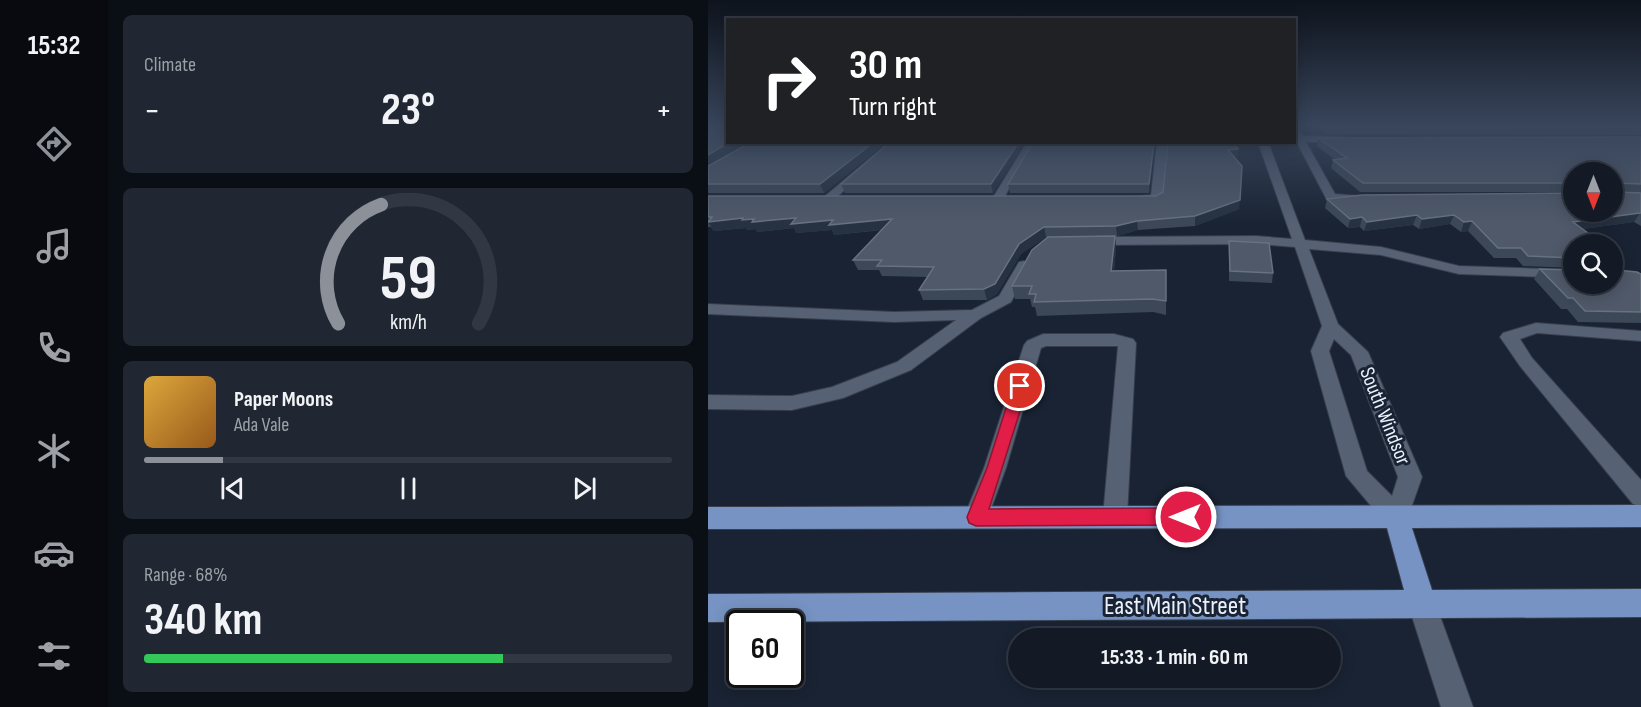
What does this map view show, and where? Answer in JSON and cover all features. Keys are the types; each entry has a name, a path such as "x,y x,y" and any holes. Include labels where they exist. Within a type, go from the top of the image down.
{"main road":[{"path":"708,518 1641,516"},
{"name":"South Windsor","path":"1396,517 1422,604"},
{"name":"East Main Street","path":"708,608 1641,603"}],"street":[{"path":"851,199 823,199 876,158"},
{"path":"998,199 1022,158"},
{"path":"1122,199 1156,199 1160,158"},
{"name":"South Windsor","path":"1269,158 1330,326 1359,352 1410,477 1396,517 1357,476 1320,351 1330,326"},
{"path":"1311,158 1331,198 1365,198"},
{"path":"1082,241 1256,240 1381,251 1459,270 1563,274"},
{"path":"708,402 792,403 836,393 904,366 975,315 1005,299 1032,254"},
{"path":"708,309 894,317 975,315"},
{"path":"1641,336 1536,328 1509,337 1526,362 1641,497"},
{"path":"976,517 995,468 1033,345 1043,340 1114,340 1127,343 1115,517"},
{"path":"1422,604 1457,707"}],"building":[{"path":"722,158 853,158 820,184 708,184 708,166"},
{"path":"871,158 1008,158 991,184 841,184"},
{"path":"1023,158 1152,158 1149,184 1008,184"},
{"path":"1166,158 1235,158 1242,166 1240,200 1195,216 1137,221 1116,226 1044,227 1019,244 995,284 984,289 919,290 934,267 877,266 882,260 853,260 892,219 829,225 833,220 791,224 796,218 752,222 754,219 742,220 743,218 708,222 712,217 708,217 708,196 1156,196 1163,192"},
{"path":"1347,158 1641,158 1641,184 1623,183 1623,162 1563,162 1563,183 1363,183 1333,160"},
{"path":"1623,192 1641,193 1641,213 1623,215"},
{"path":"1563,193 1563,222 1573,222 1589,234 1563,234 1563,258 1528,256 1521,248 1498,248 1472,221 1464,222 1454,215 1422,219 1417,215 1367,222 1362,217 1350,219 1327,199 1362,195"},
{"path":"1115,236 1111,271 1166,270 1166,301 1152,299 1034,302 1036,294 1029,294 1032,286 1012,286 1032,250 1048,237"},
{"path":"1229,241 1269,243 1273,273 1230,271"},
{"path":"1540,269 1563,270 1563,293"},
{"path":"1623,271 1641,274 1641,312 1585,311 1573,298 1568,298 1564,294 1623,294"}],"route":[{"path":"1020,386 995,468 976,517 1186,517"}]}
